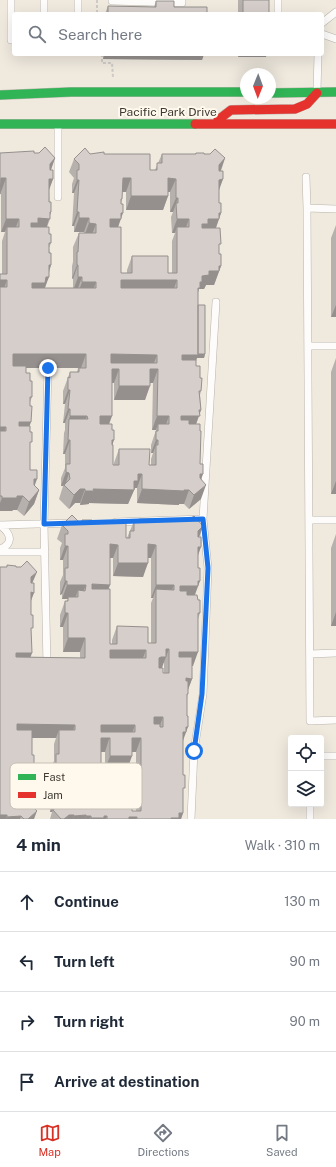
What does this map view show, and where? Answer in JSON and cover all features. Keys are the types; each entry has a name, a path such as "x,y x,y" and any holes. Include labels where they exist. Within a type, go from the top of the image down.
{"main road":[{"name":"Pacific Park Drive","path":"0,95 71,92 240,92"},
{"path":"276,92 336,92"},
{"path":"213,124 231,110 296,109 307,104 317,93"},
{"name":"Pacific Park Drive","path":"0,124 336,124"}],"lane":[{"path":"11,0 12,40"},
{"path":"44,0 44,12"},
{"path":"78,0 78,12"},
{"path":"112,1 182,3 182,0"},
{"path":"278,0 278,12"},
{"path":"324,21 336,12"},
{"path":"324,35 336,39"},
{"path":"317,93 318,56"},
{"path":"58,124 58,197"},
{"path":"306,178 310,721 336,720"},
{"path":"307,208 336,209"},
{"path":"191,819 194,751 202,694 208,568 203,519 216,302"},
{"path":"308,346 336,346"},
{"path":"47,670 44,524 48,368"},
{"path":"108,522 203,519"},
{"path":"309,520 336,520"},
{"path":"0,525 84,522"},
{"path":"0,525 7,530 10,536 9,541 0,551"},
{"path":"0,551 45,552"},
{"path":"310,654 336,653"},
{"path":"324,756 336,756"},
{"path":"310,807 310,819"}],"path":[{"path":"97,0 97,12"},
{"path":"102,56 102,63 112,63 113,79"}],"building":[{"path":"243,0 269,0 269,12 243,12"},
{"path":"156,1 174,1 174,7 207,7 207,12 108,12 108,6 156,7"},
{"path":"45,147 55,158 50,164 50,170 53,170 53,179 49,179 49,202 51,202 51,212 50,219 38,218 38,223 31,223 31,227 49,227 49,234 51,234 49,253 51,253 51,265 49,265 49,277 46,277 45,283 32,283 32,288 96,288 96,282 82,282 82,277 78,277 77,265 79,233 96,233 96,224 89,223 89,218 79,218 79,212 77,212 79,180 77,180 77,170 79,170 79,164 74,159 85,148 90,154 104,152 104,154 150,154 150,170 157,170 157,163 162,163 162,154 210,154 215,149 225,158 219,165 219,171 223,171 223,179 219,180 219,203 221,203 221,213 219,213 219,219 208,219 208,224 202,224 202,228 220,228 221,244 219,244 219,254 221,254 221,266 219,266 219,271 209,271 209,275 202,276 200,288 198,288 198,355 182,355 182,360 196,360 196,366 200,366 200,378 202,378 201,391 199,391 201,410 199,410 200,416 181,416 181,420 189,420 189,424 200,424 200,464 203,464 203,474 200,474 200,478 206,485 194,495 189,490 142,489 142,474 138,474 138,481 134,481 134,490 93,489 94,491 85,491 85,489 80,489 74,495 64,485 70,479 69,473 66,472 66,464 70,464 70,440 68,440 69,419 88,419 87,416 70,416 70,409 68,409 70,390 68,390 68,377 70,378 70,372 79,372 79,368 86,368 86,354 13,354 13,366 26,366 26,373 30,373 30,381 32,381 32,397 30,397 30,406 32,406 31,422 19,422 19,426 30,426 30,432 32,432 32,442 30,442 30,470 37,470 37,479 34,479 34,485 39,490 29,502 23,496 17,496 17,498 2,498 2,496 0,496 0,431 6,431 6,427 0,427 0,287 7,287 7,280 0,280 0,274 7,274 7,227 19,227 19,219 6,219 6,178 1,178 0,194 0,153 34,151 34,153 39,153","holes":["123,178 131,178 131,196 168,196 168,178 176,179 176,198 178,198 178,203 176,203 177,219 189,219 189,227 177,227 177,273 168,273 168,256 132,256 132,273 121,273 121,227 110,227 110,219 121,219 121,213 123,213 123,204 121,204","121,280 177,280 177,288 121,288","111,354 157,355 157,363 111,363","112,369 119,369 119,386 150,386 150,369 158,369 157,416 169,416 169,424 158,424 158,431 156,431 156,440 158,440 158,445 156,445 156,465 149,465 150,449 119,449 119,465 113,465 112,440 114,440 114,430 112,430 112,424 100,424 100,416 112,416"]},
{"path":"198,305 205,305 205,354 198,354"},
{"path":"72,515 79,522 82,522 82,520 126,521 126,538 130,538 130,531 134,531 134,521 139,521 139,519 152,519 152,521 187,521 194,516 203,526 198,531 198,537 201,537 201,547 198,547 198,568 200,568 200,581 198,581 198,586 180,586 180,591 187,591 187,595 197,595 198,600 200,600 200,613 198,613 198,652 179,652 179,657 192,657 192,679 186,678 186,681 188,681 188,727 186,727 186,732 183,732 183,775 185,775 185,788 183,788 183,813 179,813 179,818 137,819 137,817 129,817 129,819 107,819 107,816 104,816 104,818 91,818 91,816 86,815 69,815 64,819 61,819 53,810 54,809 132,809 132,811 141,811 141,738 132,738 132,756 110,756 110,738 101,738 101,763 56,763 56,754 59,754 59,730 75,730 75,725 17,724 17,730 32,730 32,755 34,755 34,763 10,763 10,809 35,809 37,811 28,819 24,819 21,816 7,817 7,815 0,815 0,567 7,567 7,565 21,567 27,561 37,572 31,577 31,583 34,583 34,593 31,592 31,615 33,615 33,628 31,628 32,653 16,653 16,657 85,658 85,638 68,638 68,613 65,613 65,601 68,601 68,597 78,597 78,590 85,591 86,585 67,585 67,581 65,581 65,568 68,568 68,546 65,546 65,534 68,534 68,531 62,525","holes":["110,544 118,545 118,563 148,563 148,544 156,545 156,585 174,585 174,590 156,589 156,643 148,643 148,627 117,626 117,644 110,644 110,589 92,589 92,584 110,585","166,649 169,649 169,673 163,673 163,668 159,668 159,658 166,657","110,650 146,650 146,658 110,658","154,717 163,717 163,727 160,727 160,724 154,724","101,725 135,725 135,732 101,732"]}],"traffic: fast":[{"path":"0,95 71,92 240,92"},
{"path":"276,93 336,92"},
{"path":"0,124 195,124"}],"traffic: jam":[{"path":"218,120 231,110 295,109 307,104 317,93"},
{"path":"195,124 336,124"}],"route":[{"path":"48,368 44,524 203,519 208,568 202,694 194,751"}]}
